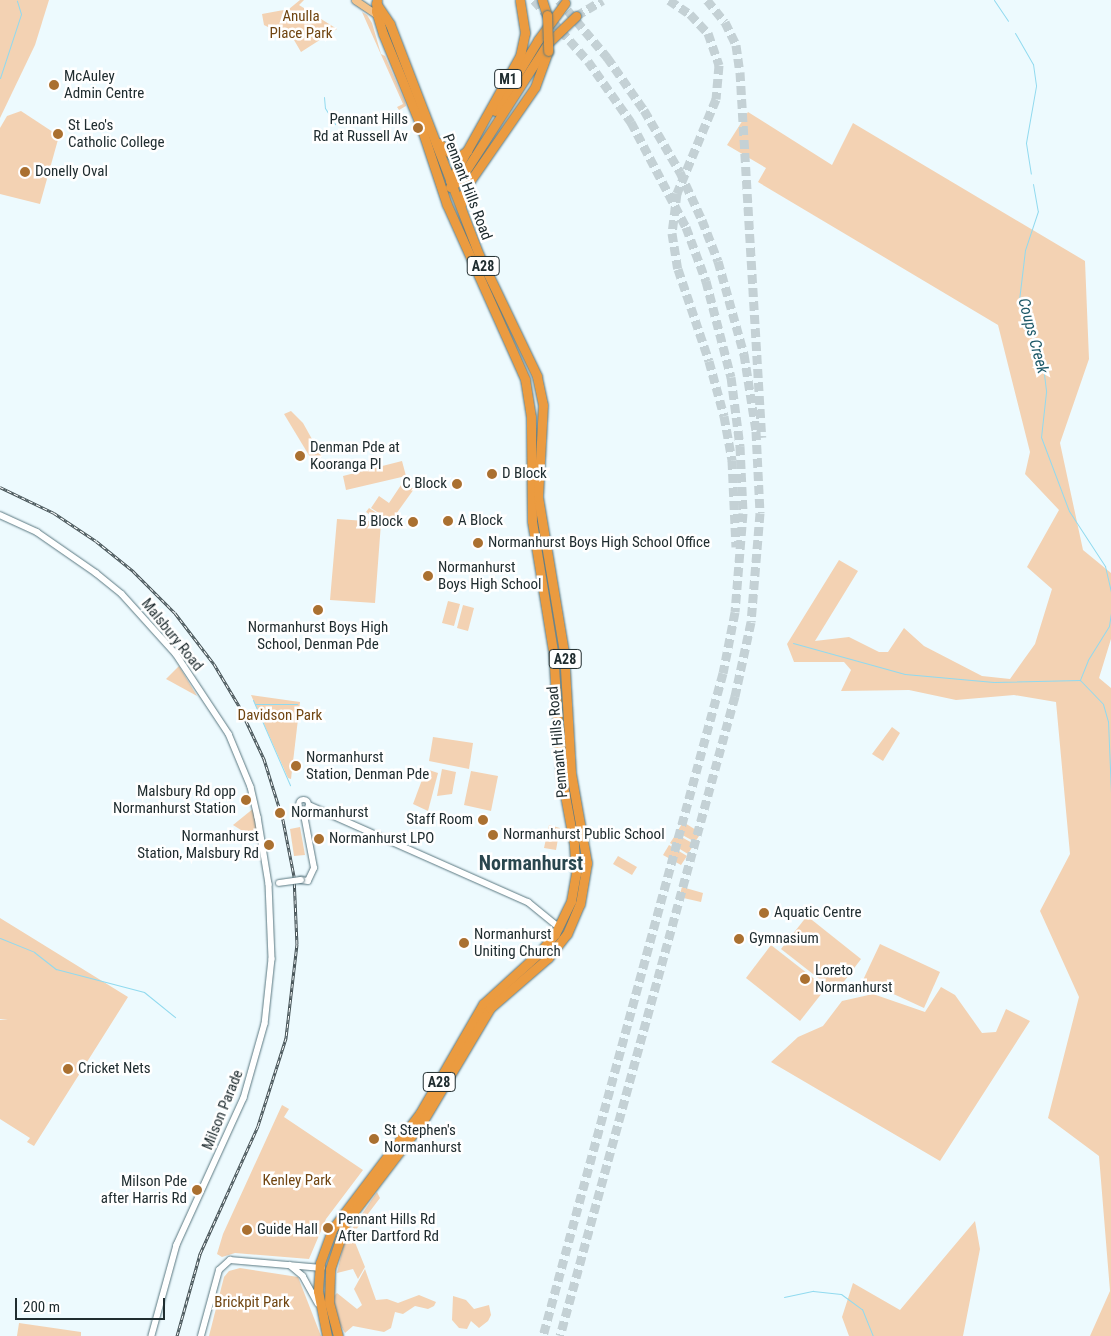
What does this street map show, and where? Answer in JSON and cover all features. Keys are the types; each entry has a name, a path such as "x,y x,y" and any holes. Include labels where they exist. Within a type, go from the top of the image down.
{"highway":[{"name":"M1","path":"453,183 522,48 525,25 520,0"},
{"name":"M1","path":"463,213 464,191 535,87 548,51 547,15 542,0"},
{"path":"434,138 453,156 462,156 470,147 565,3"},
{"name":"Pennant Hills Road","path":"338,1336 330,1303 330,1269 346,1222 423,1121 484,1016 504,994 548,958 567,934 580,904 587,863 571,773 564,652 538,497 543,405 534,368 493,287 387,18 376,4"},
{"name":"Pennant Hills Road","path":"327,1336 319,1305 319,1268 338,1219 420,1113 483,1004 539,953 559,927 571,901 576,864 561,774 553,651 532,521 530,405 523,372 458,230 376,4"},
{"path":"458,230 453,183 540,54 576,16"},
{"path":"439,181 453,183"}],"main road":[{"path":"355,0 376,4"}],"street":[{"name":"Malsbury Road","path":"0,515 37,532 96,572 122,594 176,654 229,734 251,787 269,884"},
{"path":"269,884 305,881 314,865 303,810 310,805 528,902 567,934"},
{"name":"Milson Parade","path":"152,1336 177,1245 244,1098 257,1060 272,959 269,884"},
{"path":"201,1336 219,1270 224,1264 238,1260 330,1269"},
{"path":"288,1264 303,1276 319,1305"}],"green space":[{"path":"0,0 49,0 35,45 0,118"},
{"name":"Anulla Place Park","path":"300,0 304,0 299,5 337,29 301,52 294,40 264,25 262,14 289,9"},
{"path":"362,12 367,15 372,23 381,54 385,56 405,102 406,106 399,110 397,107 403,104"},
{"name":"Donelly Oval","path":"21,111 59,136 40,204 0,194 0,128 7,116"},
{"path":"748,112 832,165 853,123 1085,261 1089,359 1060,443 1083,550 1111,573 1111,639 1099,678 1111,688 1111,1336 1090,1336 1110,1291 1099,1156 1048,1118 1079,997 1040,911 1070,854 1056,702 1014,695 956,700 909,690 841,691 851,670 844,662 794,662 787,644 839,560 858,571 815,641 849,637 879,652 888,652 904,628 924,646 982,676 1010,679 1035,644 1052,589 1027,567 1059,510 1025,474 1030,452 998,325 758,182 766,168 727,145"},
{"path":"291,411 303,423 322,457 313,462 284,414"},
{"path":"402,461 406,476 346,490 343,476"},
{"path":"403,482 414,489 391,521 371,508 379,496 389,503"},
{"path":"369,508 391,522 388,527 381,523 375,603 330,600 337,519 380,522 366,512"},
{"path":"448,601 460,604 454,626 442,623"},
{"path":"463,605 474,608 468,631 457,628"},
{"path":"179,666 197,696 166,679"},
{"name":"Davidson Park","path":"251,695 300,702 291,779 288,778"},
{"path":"892,727 900,733 883,761 872,754"},
{"path":"433,737 473,743 469,769 429,761"},
{"path":"426,769 438,773 428,811 413,804"},
{"path":"442,769 456,772 452,794 437,796"},
{"path":"471,771 498,776 491,811 464,805"},
{"path":"254,808 260,842 233,825"},
{"path":"683,822 701,833 695,842 677,832"},
{"path":"549,825 560,828 556,850 544,848"},
{"path":"300,827 305,855 294,856 290,829"},
{"path":"676,834 694,844 688,854 670,843"},
{"path":"669,845 687,856 681,865 663,855"},
{"path":"618,856 637,867 632,875 613,864"},
{"path":"682,887 703,893 701,902 679,897"},
{"path":"807,916 861,959 836,992 781,949"},
{"path":"0,918 128,997 34,1146 27,1142 30,1138 0,1119 0,1020 8,1019 0,1019"},
{"path":"880,944 940,972 924,1008 863,980"},
{"path":"771,945 826,988 800,1021 746,978"},
{"path":"941,987 955,995 982,1033 996,1032 1006,1009 1030,1021 940,1161 771,1062 798,1037 823,1026 842,1001 873,994 925,1012"},
{"name":"Kenley Park","path":"282,1105 289,1109 284,1117 363,1170 326,1219 309,1259 235,1253 222,1257 217,1254 223,1234"},
{"path":"377,1192 380,1198 352,1235 365,1267 358,1279 353,1269 337,1273 345,1239"},
{"path":"975,1221 980,1249 963,1336 849,1336 842,1317 853,1283 900,1310"},
{"name":"Brickpit Park","path":"240,1268 298,1277 321,1336 209,1336 224,1277 229,1271"},
{"path":"365,1269 376,1300 387,1299 398,1303 419,1295 436,1302 434,1306 428,1309 415,1306 403,1314 395,1312 391,1328 384,1332 353,1326 345,1333 332,1310 333,1297 337,1293 357,1309 362,1305 354,1289"},
{"path":"453,1296 466,1300 474,1309 489,1305 491,1315 488,1321 479,1328 471,1321 467,1329 459,1328 452,1320"},
{"path":"19,1323 81,1332 81,1336 17,1336"}],"waterway":[{"name":"Coups Creek","path":"994,0 1008,21"},
{"path":"0,78 21,14 17,1"},
{"name":"Coups Creek","path":"1015,33 1033,64 1036,86 1026,143 1031,174"},
{"path":"324,97 325,108 335,124"},
{"name":"Coups Creek","path":"1033,184 1038,211 1025,250 1019,300 1043,366 1046,392 1041,437 1069,511 1105,566 1111,593"},
{"name":"Coups Creek","path":"1111,613 1109,626 1088,660 1080,680 1103,704 1108,721 1111,792"},
{"path":"793,643 905,674 994,682 1080,680"},
{"path":"253,700 290,785"},
{"path":"255,704 297,704"},
{"path":"0,938 34,952 56,969 144,992 175,1017"},
{"path":"784,1297 813,1291 841,1294 862,1309 873,1336"}],"tunnel":[{"path":"534,0 588,61 631,122 686,227 706,281 731,377 740,446 743,513 735,612 723,673 543,1336"},
{"path":"559,0 607,57 644,110 680,172 702,220 718,261 744,354 756,431 760,513 751,622 735,696 560,1336"},
{"path":"576,16 603,0"},
{"path":"669,0 690,14 708,33 719,65 716,99 677,193 672,233 678,269 709,361 724,416 732,460 736,547"},
{"path":"707,0 725,22 736,45 740,72 762,437"}],"railway":[{"path":"0,487 54,513 96,541 133,571 175,613 214,664 239,706 264,759 283,820 294,876 297,944 286,1038 258,1126 200,1254 177,1336"}],"place":[{"name":"McAuley Admin Centre","path":"54,85"},
{"name":"Pennant Hills Rd at Russell Av","path":"418,128"},
{"name":"St Leo's Catholic College","path":"58,134"},
{"name":"Donelly Oval","path":"25,172"},
{"name":"Denman Pde at Kooranga Pl","path":"300,456"},
{"name":"D Block","path":"492,474"},
{"name":"C Block","path":"457,484"},
{"name":"A Block","path":"448,521"},
{"name":"B Block","path":"413,522"},
{"name":"Normanhurst Boys High School Office","path":"478,543"},
{"name":"Normanhurst Boys High School","path":"428,576"},
{"name":"Normanhurst Boys High School, Denman Pde","path":"318,610"},
{"name":"Normanhurst Station, Denman Pde","path":"296,766"},
{"name":"Malsbury Rd opp Normanhurst Station","path":"246,800"},
{"name":"Normanhurst","path":"280,813"},
{"name":"Staff Room","path":"483,820"},
{"name":"Normanhurst Public School","path":"493,835"},
{"name":"Normanhurst LPO","path":"319,839"},
{"name":"Normanhurst Station, Malsbury Rd","path":"269,845"},
{"name":"Aquatic Centre","path":"764,913"},
{"name":"Gymnasium","path":"739,939"},
{"name":"Normanhurst Uniting Church","path":"464,943"},
{"name":"Loreto Normanhurst","path":"805,979"},
{"name":"Cricket Nets","path":"68,1069"},
{"name":"St Stephen's Normanhurst","path":"374,1139"},
{"name":"Milson Pde after Harris Rd","path":"197,1190"},
{"name":"Pennant Hills Rd After Dartford Rd","path":"328,1228"},
{"name":"Guide Hall","path":"247,1230"}],"district":[{"name":"Normanhurst","path":"531,863"}]}
